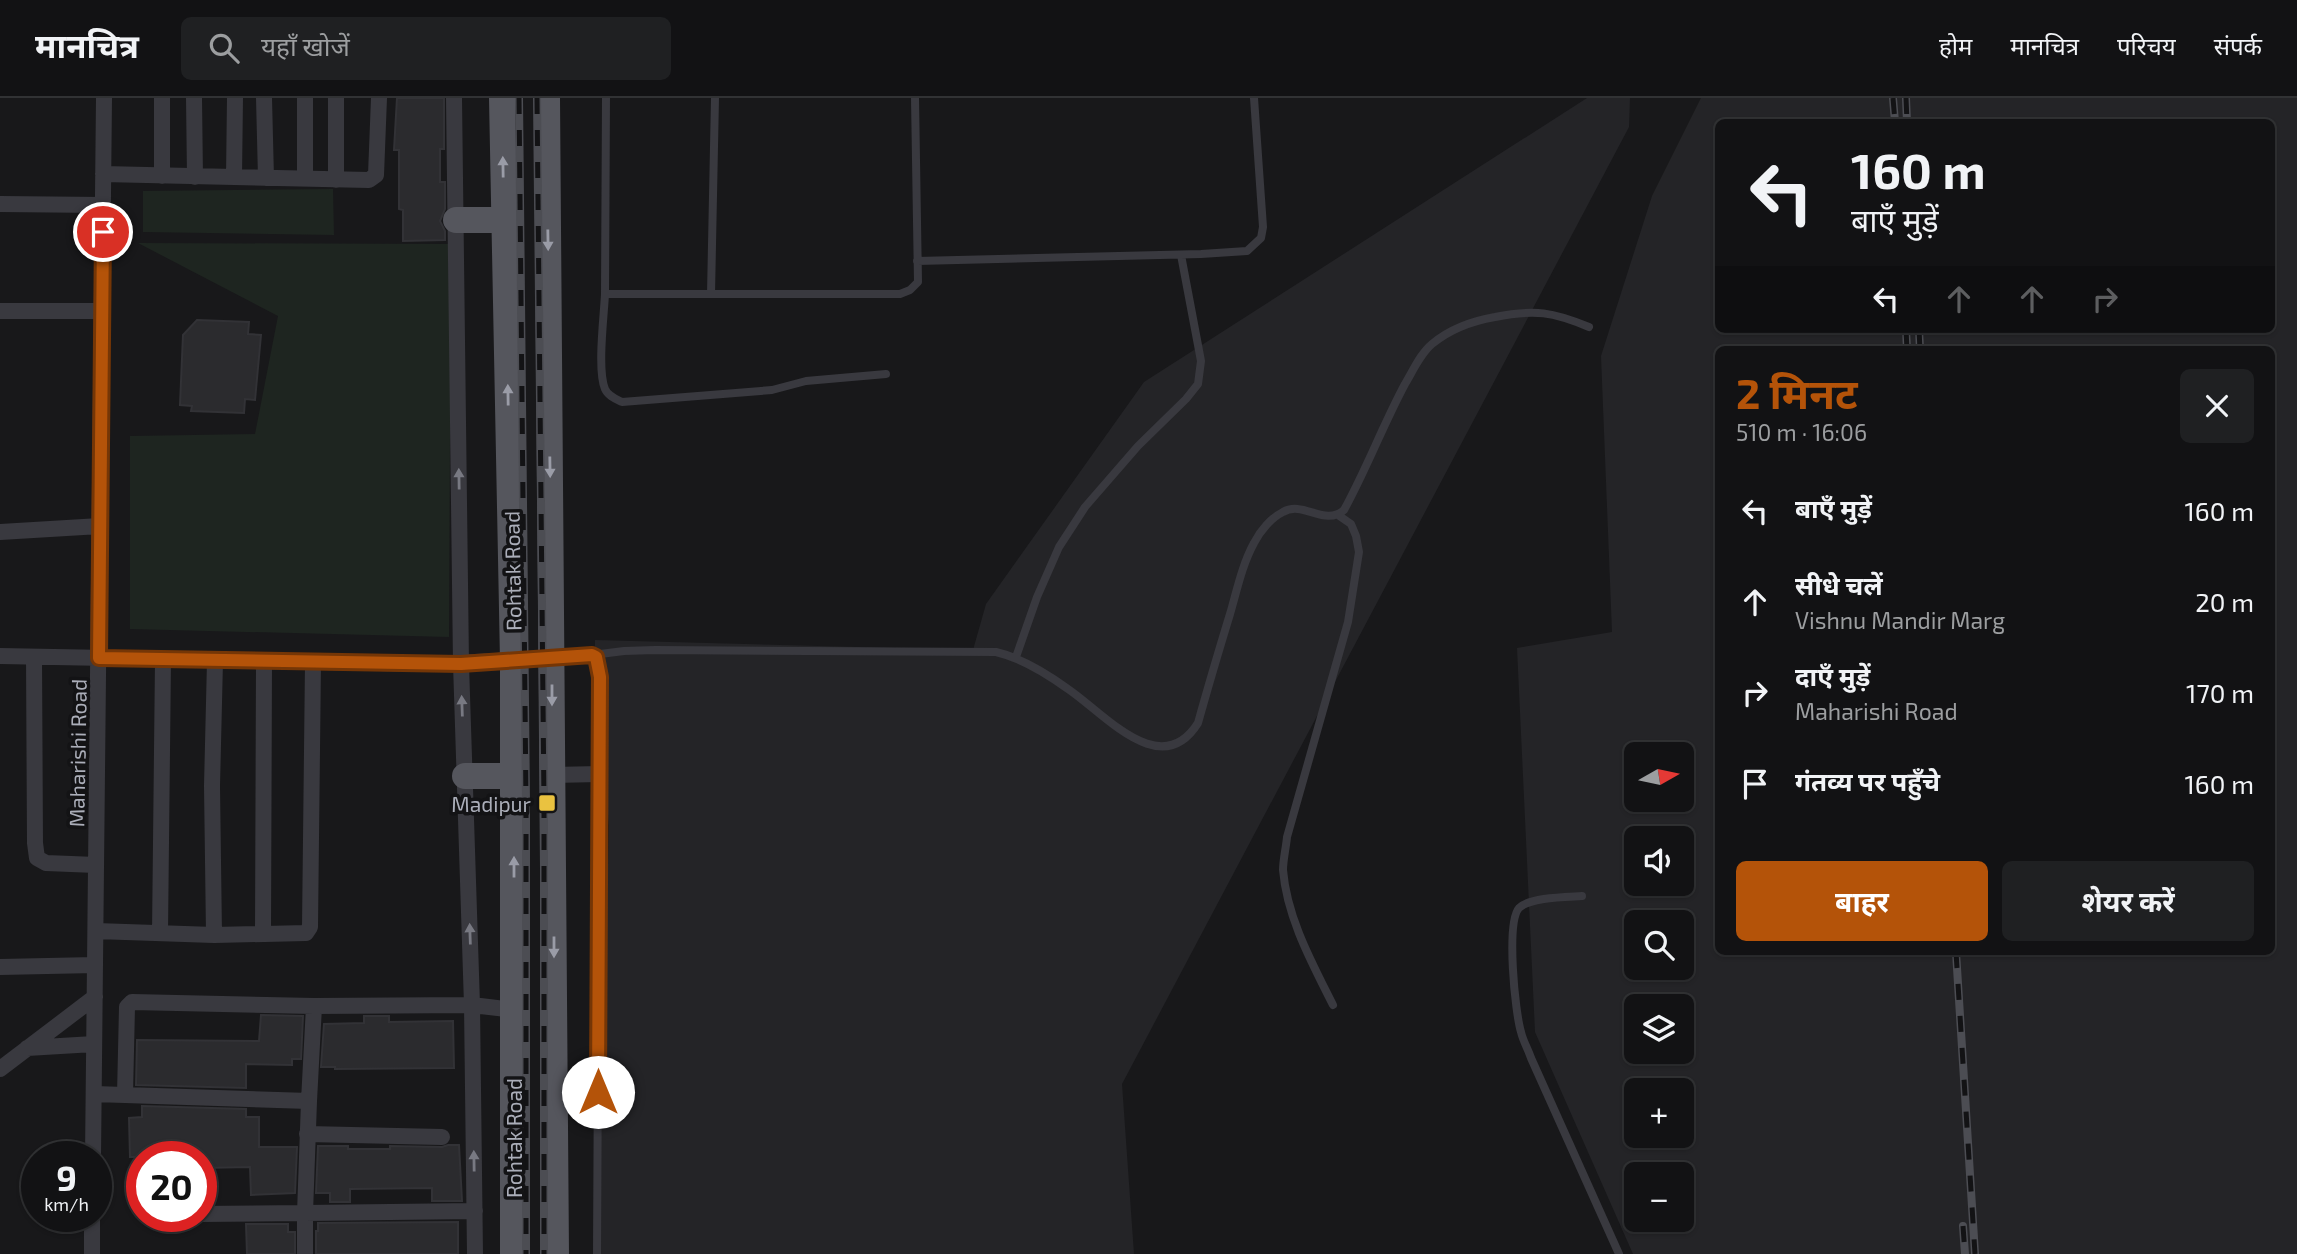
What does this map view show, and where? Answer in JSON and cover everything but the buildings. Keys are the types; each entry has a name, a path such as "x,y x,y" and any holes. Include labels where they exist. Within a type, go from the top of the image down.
{"main road":[{"name":"Rohtak Road","path":"502,98 513,660 513,1254"},
{"name":"Rohtak Road","path":"547,98 556,1254"},
{"path":"456,220 504,220"},
{"path":"465,776 514,776"}],"street":[{"name":"Maharishi Road","path":"93,1141 104,98"},
{"path":"162,98 162,176"},
{"path":"194,98 195,177"},
{"path":"234,177 235,98"},
{"path":"264,98 266,178"},
{"path":"305,98 305,179"},
{"path":"336,98 336,180"},
{"path":"103,174 369,180 376,175 379,98"},
{"path":"454,98 461,664 472,1005 475,1254"},
{"path":"0,204 103,205"},
{"path":"0,311 102,311"},
{"path":"0,532 100,526"},
{"path":"0,656 461,664 513,660"},
{"path":"34,657 37,858 46,863 96,865"},
{"path":"160,933 163,660"},
{"path":"214,935 212,786 215,661"},
{"path":"263,934 264,662"},
{"path":"96,931 214,935 306,933 310,927 313,662"},
{"path":"552,775 600,774"},
{"path":"0,967 95,965"},
{"path":"0,1069 95,997"},
{"path":"125,1095 127,1007 132,1002 314,1006 472,1005 514,1010"},
{"path":"305,1254 307,1134 314,1006"},
{"path":"27,1048 94,1044"},
{"path":"94,1094 309,1101"},
{"path":"307,1134 442,1138"},
{"path":"217,1214 475,1211"},
{"path":"92,1254 93,1232"}],"lane":[{"path":"606,98 602,371 605,389 611,397 622,402 645,402 772,390 806,381 886,374"},
{"path":"711,294 715,98"},
{"path":"605,294 900,294 911,290 918,282 915,98"},
{"path":"917,261 1247,251 1261,238 1262,227 1254,98"},
{"path":"1016,657 1037,597 1059,547 1085,507 1138,446 1198,384 1201,361 1181,255"},
{"path":"513,660 668,650 996,652 1016,657 1069,690 1141,742 1163,747 1178,745 1190,736 1198,723 1243,568 1255,542 1267,525 1283,511 1292,509 1329,517 1338,515 1349,500 1397,400 1430,346 1451,331 1477,320 1513,313 1548,312 1590,327"},
{"path":"1333,1005 1303,945 1283,868 1287,837 1348,622 1359,552 1351,524 1338,515"},
{"path":"592,655 596,657 600,668 597,1254"},
{"path":"1582,896 1534,901 1521,906 1515,915 1512,932 1516,1004 1520,1031 1531,1058 1619,1254"}],"shaded area":[{"path":"1587,98 1630,98 1629,127 1122,1084 1134,1254 598,1254 609,826 595,668 595,640 973,650 986,604 1144,382"},
{"path":"1701,98 2297,98 2297,1254 1633,1254 1535,1032 1517,648 1612,632 1601,356 1652,196"},
{"path":"333,189 334,235 143,232 143,191"},
{"path":"138,243 451,244 449,637 130,629 130,436 255,434 278,316"}],"railway":[{"path":"519,98 526,803 526,1254"},
{"path":"537,98 544,803 544,1254"},
{"path":"1893,98 1895,119"},
{"path":"1906,98 1907,119"},
{"path":"1906,333 1907,346"},
{"path":"1919,333 1920,346"},
{"path":"1956,955 1975,1254"},
{"path":"1963,1226 1965,1254"}],"place":[{"name":"Madipur","path":"547,803"}],"route":[{"path":"103,232 99,658 461,664 592,655 596,657 600,677 598,1092"}]}
